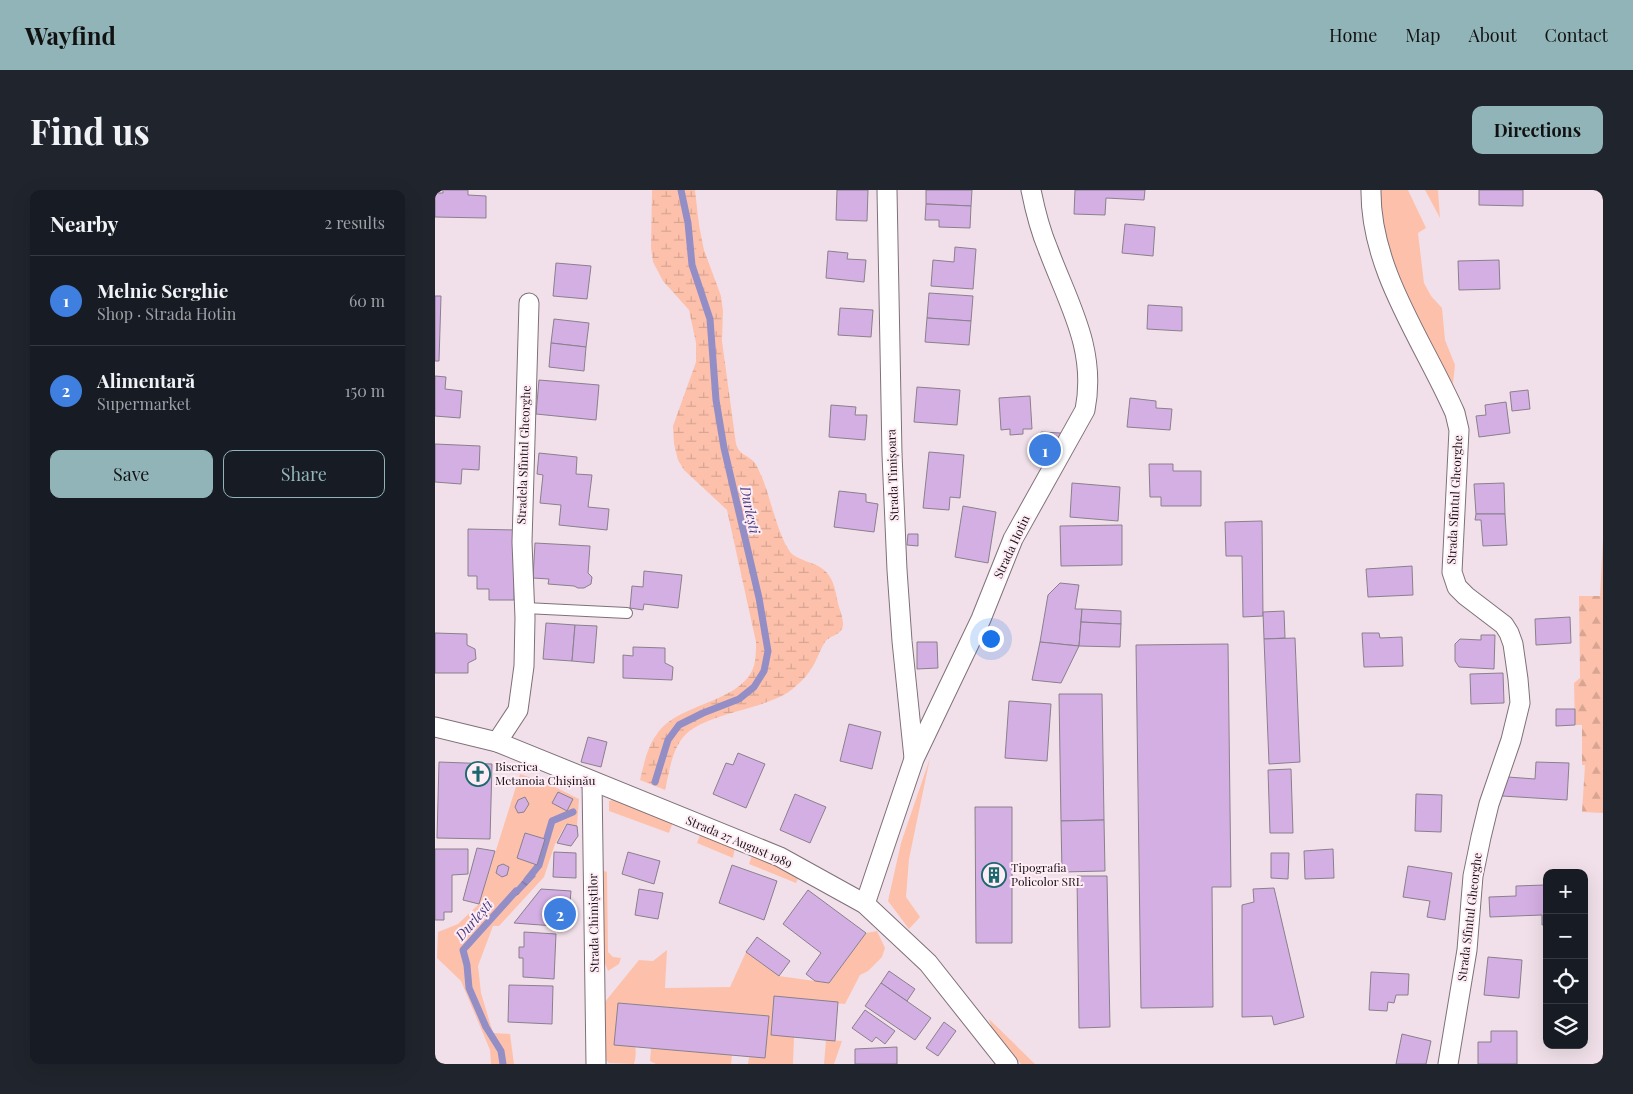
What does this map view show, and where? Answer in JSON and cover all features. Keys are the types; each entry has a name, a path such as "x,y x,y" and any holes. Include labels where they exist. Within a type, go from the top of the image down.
{"street":[{"name":"Strada Timișoara","path":"887,190 892,454 896,551 902,642 914,759"},
{"name":"Strada Hotin","path":"865,904 914,759 981,619 1013,540 1085,410 1089,390 1088,367 1080,329 1045,242 1037,219 1031,190"},
{"name":"Strada Sfîntul Gheorghe","path":"1371,190 1372,217 1376,240 1401,302 1455,413 1459,430 1451,572 1457,587 1504,625 1509,633 1513,644 1518,680 1520,703 1517,719 1489,804 1473,876 1467,950 1448,1064"},
{"name":"Stradela Sfîntul Gheorghe","path":"497,742 517,710 524,666 525,608 522,542 529,303"},
{"name":"Strada 27 August 1989","path":"435,727 497,742 780,857 865,904 928,963 1008,1064"},
{"name":"Strada Chimiștilor","path":"592,782 596,1064"}],"lane":[{"path":"525,608 627,613"}],"green space":[{"path":"652,190 695,190 704,250 721,296 723,311 722,341 736,444 740,451 757,466 786,546 798,558 819,566 832,580 843,624 842,629 836,635 825,642 807,675 790,691 778,698 716,718 690,731 681,740 675,751 665,790 640,780 646,756 657,734 667,723 727,694 740,685 750,675 755,661 756,642 727,510 684,470 678,460 674,444 673,426 696,362 696,343 689,310 663,281 653,262 651,248"},
{"path":"1378,190 1408,190 1426,228 1418,233 1424,283 1431,296 1442,308 1445,340 1455,365 1453,384 1466,412 1463,415 1385,251"},
{"path":"1425,190 1438,190 1440,218"},
{"path":"1603,539 1603,813 1582,812 1585,765 1582,765 1582,725 1575,725 1574,683 1580,678 1579,596 1600,596"},
{"path":"930,758 909,859 906,897 920,917 909,929 888,901 901,843"},
{"path":"520,774 547,783 579,799 577,826 566,824 555,844 544,877 499,926 493,926 478,966 481,993 493,1033 510,1034 514,1064 491,1064 490,1050 461,981 437,958 438,932 458,924 479,904"},
{"path":"617,799 673,822 669,833 609,811 609,801"},
{"path":"700,835 735,848 733,858 697,843"},
{"path":"752,855 799,876 796,883 749,864"},
{"path":"601,870 607,872 608,952 613,957 621,958 619,964 608,971 602,956"},
{"path":"877,931 885,948 882,957 868,971 860,975 845,1004 774,997 771,1035 794,1037 793,1064 748,1064 749,1057 765,1058 768,1016 619,1003 634,1040 636,1056 634,1064 609,1063 605,1059 604,1003 639,960 653,961 667,950 665,988 730,987 746,952 779,976 829,983 866,933"},
{"path":"989,1019 1035,1064 1021,1064 992,1030"},
{"path":"826,1040 842,1041 834,1064 824,1064"},
{"path":"651,1048 732,1055 731,1064 656,1064 650,1061"}],"water":[{"path":"530,872 536,876 518,895 511,898 508,897"}],"building":[{"path":"443,190 468,190 468,195 486,196 486,218 435,217 435,193 443,193"},
{"path":"837,190 868,190 867,221 836,220"},
{"path":"926,190 972,190 971,206 926,204"},
{"path":"1075,190 1145,190 1144,200 1106,198 1105,215 1074,214"},
{"path":"1479,190 1523,190 1523,206 1479,205"},
{"path":"926,204 971,206 970,228 939,227 939,220 925,220"},
{"path":"1125,224 1155,227 1153,256 1122,253"},
{"path":"955,247 976,249 973,289 931,286 933,260 954,262"},
{"path":"828,251 848,253 847,259 866,260 864,282 826,278"},
{"path":"1499,260 1500,289 1459,290 1458,261"},
{"path":"556,263 591,266 587,299 553,296"},
{"path":"929,293 973,296 971,321 927,318"},
{"path":"435,296 441,296 439,361 435,361"},
{"path":"1148,305 1182,307 1182,331 1147,329"},
{"path":"840,308 873,310 871,337 838,335"},
{"path":"927,318 971,321 969,345 925,342"},
{"path":"554,319 589,323 586,347 551,343"},
{"path":"551,343 586,347 584,371 549,367"},
{"path":"435,376 446,377 445,389 462,391 460,418 435,416"},
{"path":"539,380 599,385 596,420 536,414"},
{"path":"917,387 960,390 957,425 914,422"},
{"path":"1528,390 1530,409 1512,411 1510,392"},
{"path":"1030,396 1032,429 1023,429 1023,434 1010,435 1010,429 1001,430 999,398"},
{"path":"1130,398 1156,401 1156,408 1172,409 1170,430 1127,427"},
{"path":"1506,402 1510,433 1479,437 1476,416 1486,415 1485,405"},
{"path":"831,405 856,407 855,415 867,415 865,440 829,437"},
{"path":"1041,432 1061,433 1046,464 1035,463"},
{"path":"435,444 480,446 479,470 462,469 461,484 435,482"},
{"path":"929,452 964,455 960,498 950,497 949,510 923,508"},
{"path":"539,453 577,457 576,474 592,475 588,507 609,509 607,530 559,525 561,505 540,503 543,475 537,474"},
{"path":"1149,464 1173,464 1173,471 1201,471 1201,506 1161,506 1161,497 1150,497"},
{"path":"1072,483 1120,487 1118,521 1070,517"},
{"path":"1504,483 1505,514 1476,514 1474,484"},
{"path":"839,491 866,494 866,502 878,504 874,532 834,527"},
{"path":"963,506 996,512 988,563 955,557"},
{"path":"1476,514 1505,514 1507,545 1483,546 1481,520 1475,520"},
{"path":"1262,521 1263,616 1243,617 1242,556 1226,556 1225,522"},
{"path":"1122,525 1122,565 1061,566 1060,526"},
{"path":"468,529 515,530 514,600 489,600 489,589 477,589 477,576 468,576"},
{"path":"908,534 918,534 918,546 907,545"},
{"path":"535,543 590,546 588,573 592,577 591,584 584,588 578,588 548,584 549,579 533,578"},
{"path":"1412,566 1413,595 1368,597 1366,569"},
{"path":"644,571 682,575 678,608 644,604 643,610 630,608 632,586 643,587"},
{"path":"1060,583 1079,585 1075,609 1082,609 1079,646 1040,642 1048,595"},
{"path":"1082,609 1121,611 1121,624 1081,622"},
{"path":"1284,611 1285,638 1264,639 1263,612"},
{"path":"1570,617 1571,643 1536,645 1535,619"},
{"path":"1081,622 1121,624 1120,647 1079,646"},
{"path":"546,623 575,625 572,661 543,659"},
{"path":"575,625 597,626 594,663 572,661"},
{"path":"435,633 467,634 467,645 475,649 476,659 468,663 468,673 435,673"},
{"path":"1362,633 1379,633 1380,638 1402,637 1403,666 1364,667"},
{"path":"1481,635 1495,635 1494,669 1459,667 1455,661 1455,644 1460,639 1481,640"},
{"path":"1295,638 1300,762 1269,764 1264,639"},
{"path":"917,642 937,642 938,668 917,669"},
{"path":"1040,642 1079,646 1061,683 1032,680"},
{"path":"1228,644 1231,887 1212,887 1213,1007 1141,1008 1136,645"},
{"path":"633,647 665,648 665,663 673,667 672,680 623,678 623,655 633,656"},
{"path":"1503,673 1504,703 1471,704 1470,674"},
{"path":"1059,694 1102,694 1104,820 1061,821"},
{"path":"1009,701 1051,704 1047,761 1005,758"},
{"path":"1556,709 1575,709 1575,725 1556,726"},
{"path":"849,724 881,732 872,769 840,761"},
{"path":"588,737 607,742 601,767 581,762"},
{"path":"738,753 765,764 746,808 713,794 726,763 733,765"},
{"path":"439,762 492,764 490,839 437,838"},
{"path":"1536,762 1569,763 1567,800 1502,796 1508,777 1535,779"},
{"path":"1291,769 1293,833 1270,833 1268,770"},
{"path":"558,792 573,799 567,811 552,803"},
{"path":"795,794 826,807 810,843 780,830"},
{"path":"1416,794 1442,795 1441,832 1415,831"},
{"path":"525,797 529,804 524,812 518,813 515,807 518,800"},
{"name":"Tipografia Policolor SRL","path":"975,807 1012,807 1012,943 976,943"},
{"path":"1104,820 1105,871 1062,872 1061,821"},
{"path":"567,824 577,826 578,836 571,846 557,843"},
{"path":"525,833 545,839 537,865 517,858"},
{"path":"477,848 495,851 479,904 463,900"},
{"path":"435,849 468,849 468,874 452,875 452,912 444,912 444,920 435,920"},
{"path":"1333,849 1334,878 1305,879 1304,851"},
{"path":"554,852 576,853 576,878 553,877"},
{"path":"628,852 660,861 654,884 622,874"},
{"path":"1271,853 1289,853 1288,879 1271,878"},
{"path":"503,864 509,867 507,875 502,877 496,873 498,866"},
{"path":"732,865 777,881 764,920 719,903"},
{"path":"1408,866 1452,873 1445,920 1427,917 1430,901 1403,897"},
{"path":"1077,876 1107,876 1110,1027 1079,1028"},
{"path":"1543,885 1543,925 1542,915 1490,917 1489,897 1516,896 1516,886"},
{"path":"1274,888 1304,1017 1274,1025 1272,1016 1242,1017 1242,905 1254,902 1253,889"},
{"path":"541,889 571,891 568,927 514,923"},
{"path":"639,889 663,893 658,919 635,915"},
{"path":"808,890 866,933 829,983 815,981 806,974 821,953 783,924"},
{"path":"524,932 556,934 554,979 523,977 523,958 519,958 519,947 524,947"},
{"path":"757,937 790,961 779,976 746,952"},
{"path":"1488,957 1522,960 1519,998 1484,995"},
{"path":"889,971 915,989 907,1001 881,983"},
{"path":"1371,972 1409,974 1408,995 1396,995 1394,1003 1388,1002 1387,1011 1369,1010"},
{"path":"881,983 931,1018 915,1040 865,1006"},
{"path":"509,985 553,986 552,1024 508,1022"},
{"path":"774,996 838,1002 835,1041 771,1035"},
{"path":"618,1003 769,1016 765,1058 614,1045"},
{"path":"865,1010 895,1031 885,1044 876,1037 872,1042 852,1028"},
{"path":"944,1022 956,1031 938,1056 926,1048"},
{"path":"1491,1031 1517,1031 1517,1064 1478,1064 1478,1042 1491,1042"},
{"path":"1402,1034 1431,1041 1426,1064 1396,1064"},
{"path":"897,1047 897,1064 855,1064 855,1049"}],"waterway":[{"name":"Durlești","path":"655,782 668,740 679,725 739,699 754,687 764,671 768,651 759,598 724,448 716,400 710,319 692,265 688,223 681,190"},
{"name":"Durlești","path":"527,880 539,865 552,821 573,812"},
{"name":"Durlești","path":"503,1064 501,1051 486,1027 469,988 467,965 463,950 516,891"}],"place":[{"name":"Melnic Serghie","path":"1045,450"},
{"name":"Biserica Metanoia Chișinău","path":"478,774"},
{"name":"Tipografia Policolor SRL","path":"994,875"},
{"name":"Alimentară","path":"560,914"}]}
